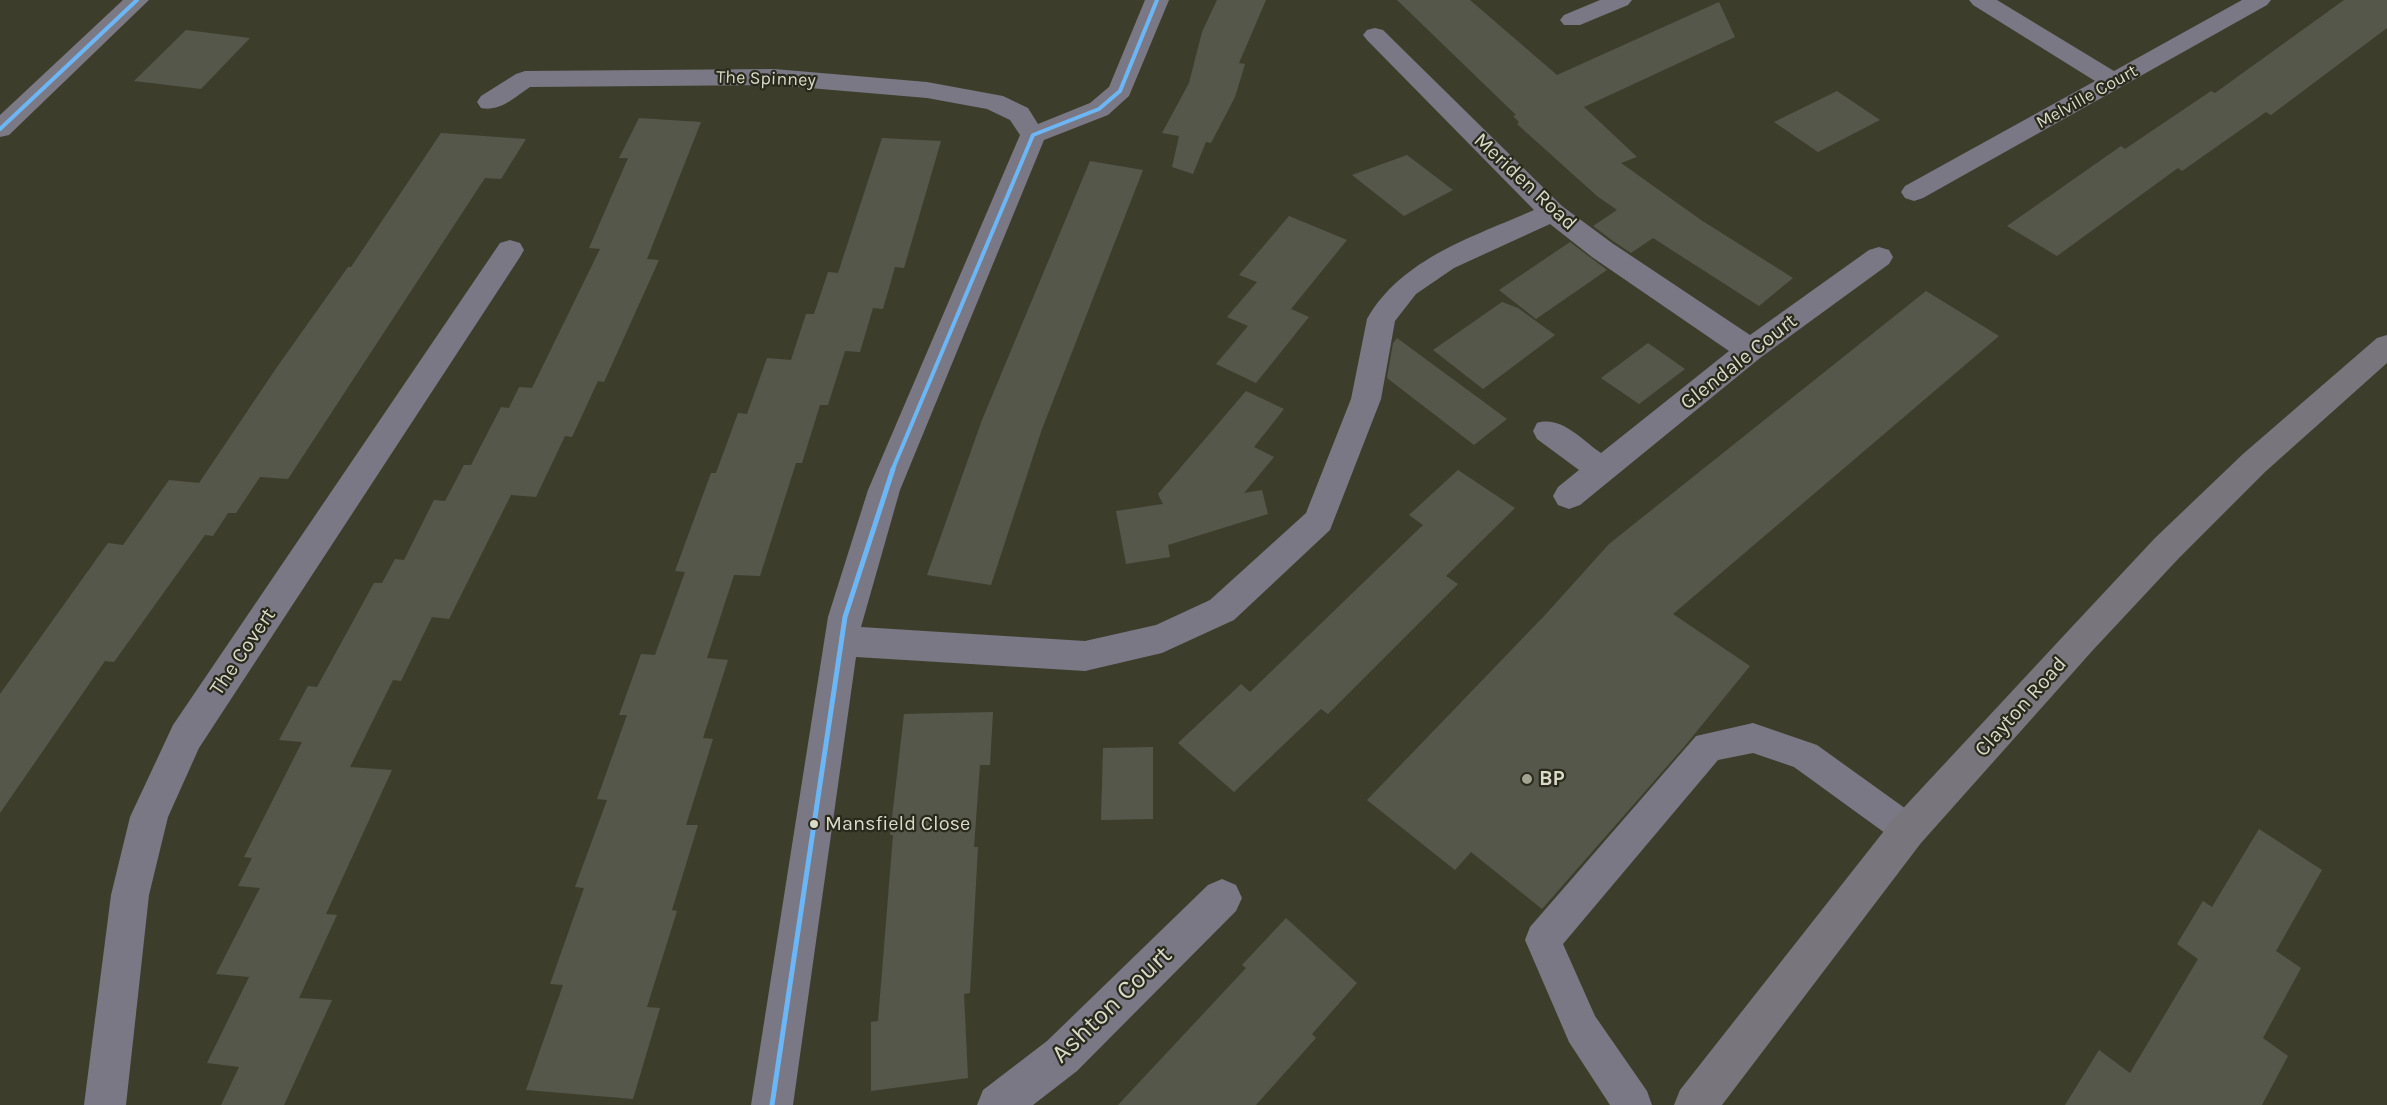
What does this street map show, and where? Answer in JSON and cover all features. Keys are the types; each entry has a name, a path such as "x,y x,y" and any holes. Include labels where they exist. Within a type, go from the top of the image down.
{"main road":[{"name":"Clayton Road","path":"1695,1105 1908,830 2167,548 2254,463 2387,346"}],"street":[{"path":"0,129 137,0"},
{"path":"772,1105 845,617 884,490 1033,135 1099,109 1120,90 1150,12 1157,0"},
{"path":"1572,20 1620,0"},
{"path":"1981,0 2115,82"},
{"name":"Melville Court","path":"1914,192 2259,0"},
{"name":"Meriden Road","path":"1375,35 1552,212 1602,250 1750,350"},
{"name":"The Spinney","path":"490,102 525,79 774,77 927,90 994,102 1019,114 1033,135"},
{"path":"841,641 1085,656 1162,638 1222,610 1274,566 1319,521 1366,399 1381,319 1406,287 1444,261 1552,212"},
{"name":"The Covert","path":"105,1105 130,895 149,817 186,737 510,250"},
{"name":"Glendale Court","path":"1569,496 1750,350 1879,257"},
{"path":"1548,431 1601,470"},
{"name":"Ashton Court","path":"998,1105 1062,1056 1222,898"}],"lane":[{"path":"1633,1105 1582,1029 1543,940 1708,747 1753,738 1805,756 1908,830"}],"building":[{"path":"1217,0 1266,0 1239,63 1245,64 1235,97 1211,143 1206,142 1193,174 1172,167 1179,136 1162,133 1189,83 1202,32"},
{"path":"1397,0 1470,0 1557,75 1719,2 1735,37 1584,107 1637,157 1621,163 1701,220 1793,278 1759,306 1653,238 1631,253 1613,241 1593,226 1617,210 1597,196 1517,124 1519,122 1513,116 1516,115"},
{"path":"2344,0 2387,0 2387,28 2271,115 2266,112 2182,171 2178,168 2057,256 2007,226 2121,146 2125,149 2211,91 2215,93"},
{"path":"186,30 250,38 201,89 134,81"},
{"path":"1837,91 1880,120 1818,152 1774,122"},
{"path":"639,118 701,122 647,259 659,260 604,382 598,381 572,437 565,436 536,497 511,495 449,619 432,617 401,681 393,680 350,767 392,770 326,914 337,915 299,998 332,1000 284,1105 221,1105 239,1067 207,1063 249,977 216,974 260,888 238,886 252,858 244,857 302,742 279,740 308,686 317,687 374,583 382,583 395,559 404,560 434,500 445,501 464,465 471,465 501,407 509,408 519,387 532,388 600,249 589,248 628,158 619,158"},
{"path":"441,133 526,139 501,179 485,178 288,479 260,477 236,513 228,513 213,536 205,535 114,662 105,661 0,813 0,694 108,543 123,545 169,480 199,483 277,367 348,267 351,267"},
{"path":"882,138 941,141 904,268 895,267 883,309 873,308 860,352 845,351 828,405 820,405 802,463 796,463 760,576 734,575 707,658 728,660 703,738 713,739 686,825 698,825 672,910 677,911 647,1007 660,1008 633,1099 526,1090 563,985 550,984 584,888 575,887 607,800 597,799 627,715 619,715 641,654 655,655 685,572 675,571 711,473 716,473 738,413 747,414 767,358 791,360 806,314 814,314 828,272 838,273"},
{"path":"1407,155 1453,190 1404,216 1352,175"},
{"path":"1090,161 1143,170 1042,429 991,585 927,575 982,420"},
{"path":"1289,216 1347,240 1291,309 1309,317 1256,383 1216,364 1248,326 1227,317 1257,282 1239,275"},
{"path":"1570,242 1607,270 1536,319 1499,290"},
{"path":"1926,291 1999,336 1673,614 1750,666 1684,747 1542,909 1471,852 1455,870 1367,800 1546,614 1609,544"},
{"path":"1502,302 1518,308 1555,335 1483,389 1433,350"},
{"path":"1397,338 1507,419 1474,445 1387,378 1393,343"},
{"path":"1648,343 1685,369 1639,404 1601,378"},
{"path":"1246,391 1284,409 1254,447 1274,457 1244,493 1262,490 1268,514 1168,545 1170,557 1126,564 1116,511 1163,504 1158,494"},
{"path":"1458,470 1515,508 1446,576 1458,584 1328,714 1321,709 1234,792 1178,743 1241,684 1250,692 1423,525 1409,515"},
{"path":"993,712 990,765 980,765 974,847 978,847 970,993 964,994 968,1078 871,1091 871,1022 878,1021 893,835 890,835 904,714"},
{"path":"1153,747 1153,819 1101,820 1103,748"},
{"path":"2259,829 2322,870 2276,951 2301,968 2263,1038 2288,1056 2262,1105 2065,1105 2099,1050 2130,1073 2198,959 2177,944 2203,901 2212,907"},
{"path":"1286,918 1357,983 1312,1034 1316,1038 1256,1105 1118,1105 1246,968 1242,965"}],"transit line":[{"path":"0,129 137,0"},
{"path":"772,1105 845,617 884,490 1033,135 1099,109 1120,91 1157,0"}],"place":[{"name":"BP","path":"1527,779"},
{"name":"Mansfield Close","path":"814,824"}]}
